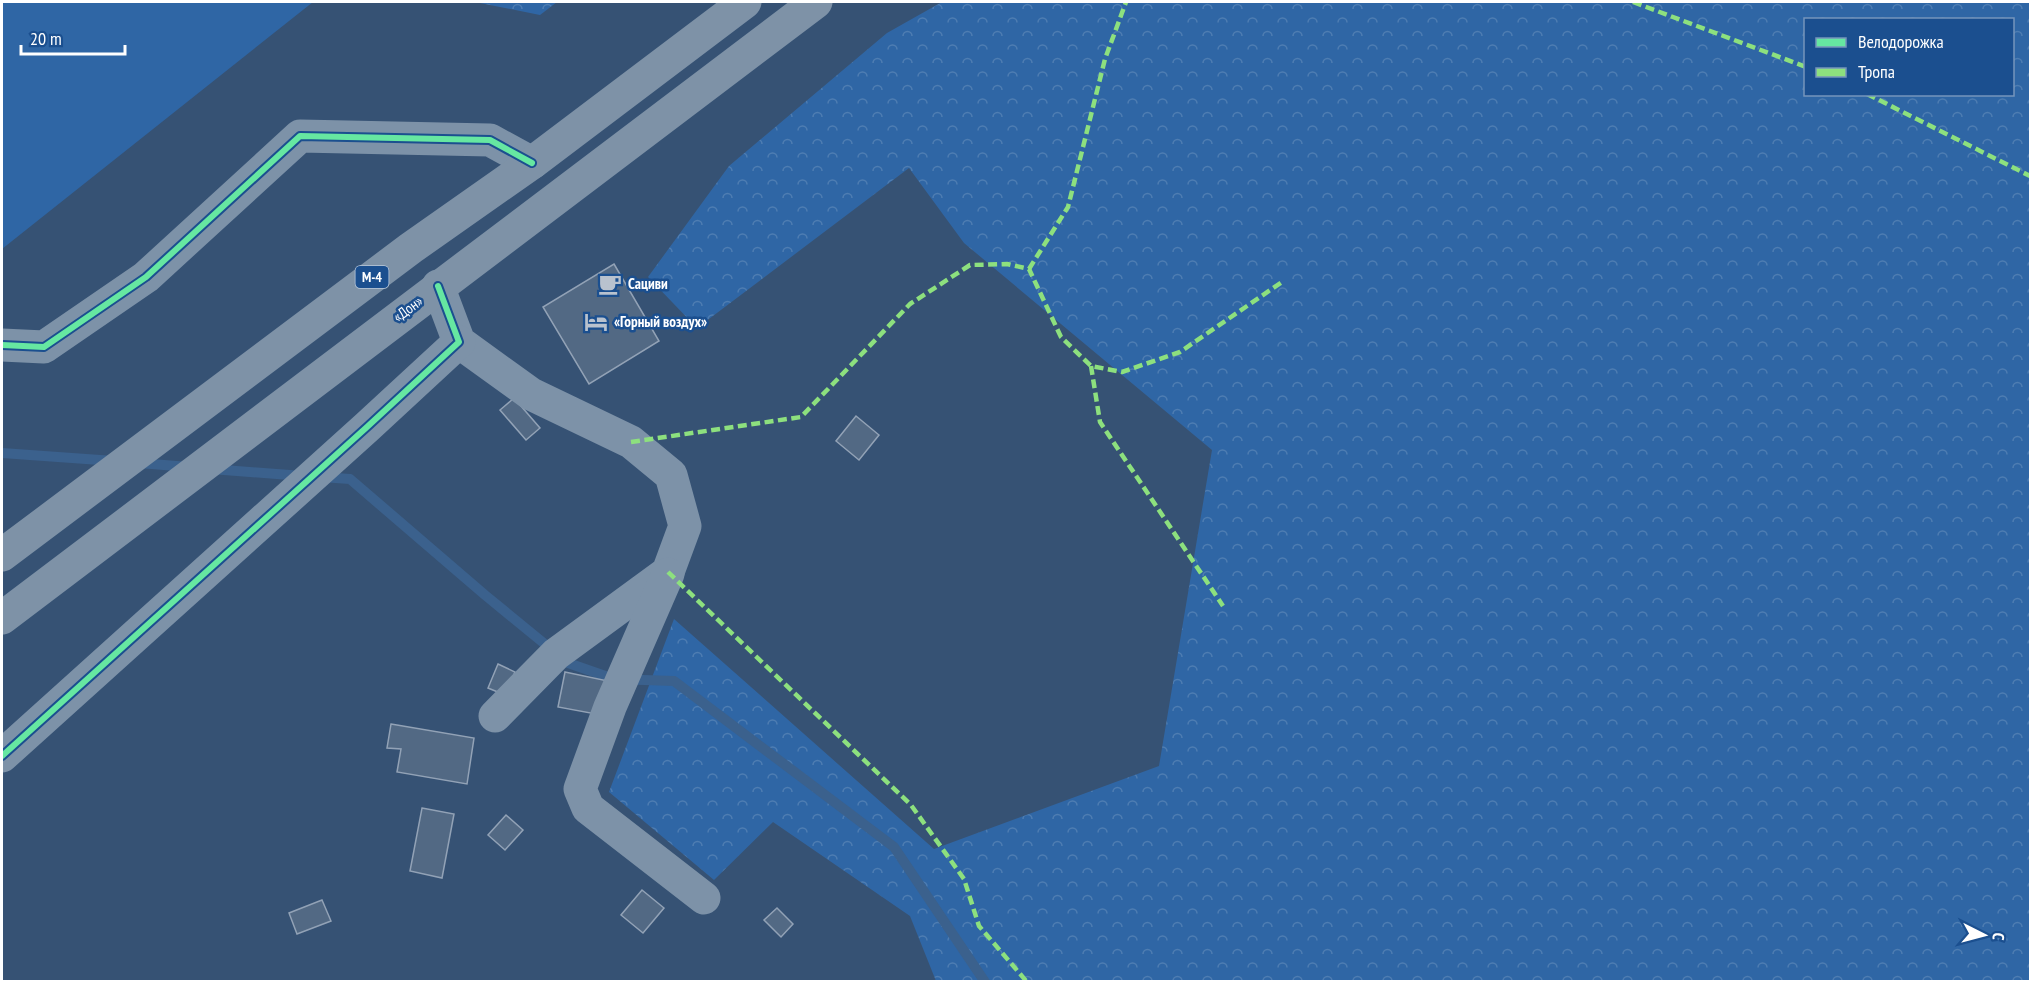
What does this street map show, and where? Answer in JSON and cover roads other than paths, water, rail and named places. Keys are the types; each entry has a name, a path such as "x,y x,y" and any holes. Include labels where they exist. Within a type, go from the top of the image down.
{"highway":[{"name":"М-4","path":"2,555 402,255 532,163 745,2"},
{"name":"«Дон»","path":"2,618 816,2"}],"street":[{"path":"2,345 44,347 146,277 300,136 490,140 532,163"},
{"path":"438,286 459,342 531,394 631,442 671,475 686,526 610,707 580,789 588,808 704,898"},
{"path":"2,756 459,342"},
{"path":"495,717 556,654 668,572"}],"waterway":[{"path":"2,453 114,461"},
{"path":"139,463 189,467"},
{"path":"211,469 303,476"},
{"path":"321,477 350,479 568,663 614,679 674,681 894,847 985,982"}],"place":[{"name":"Сациви","path":"610,284"},
{"name":"«Горный воздух»","path":"596,322"}]}
